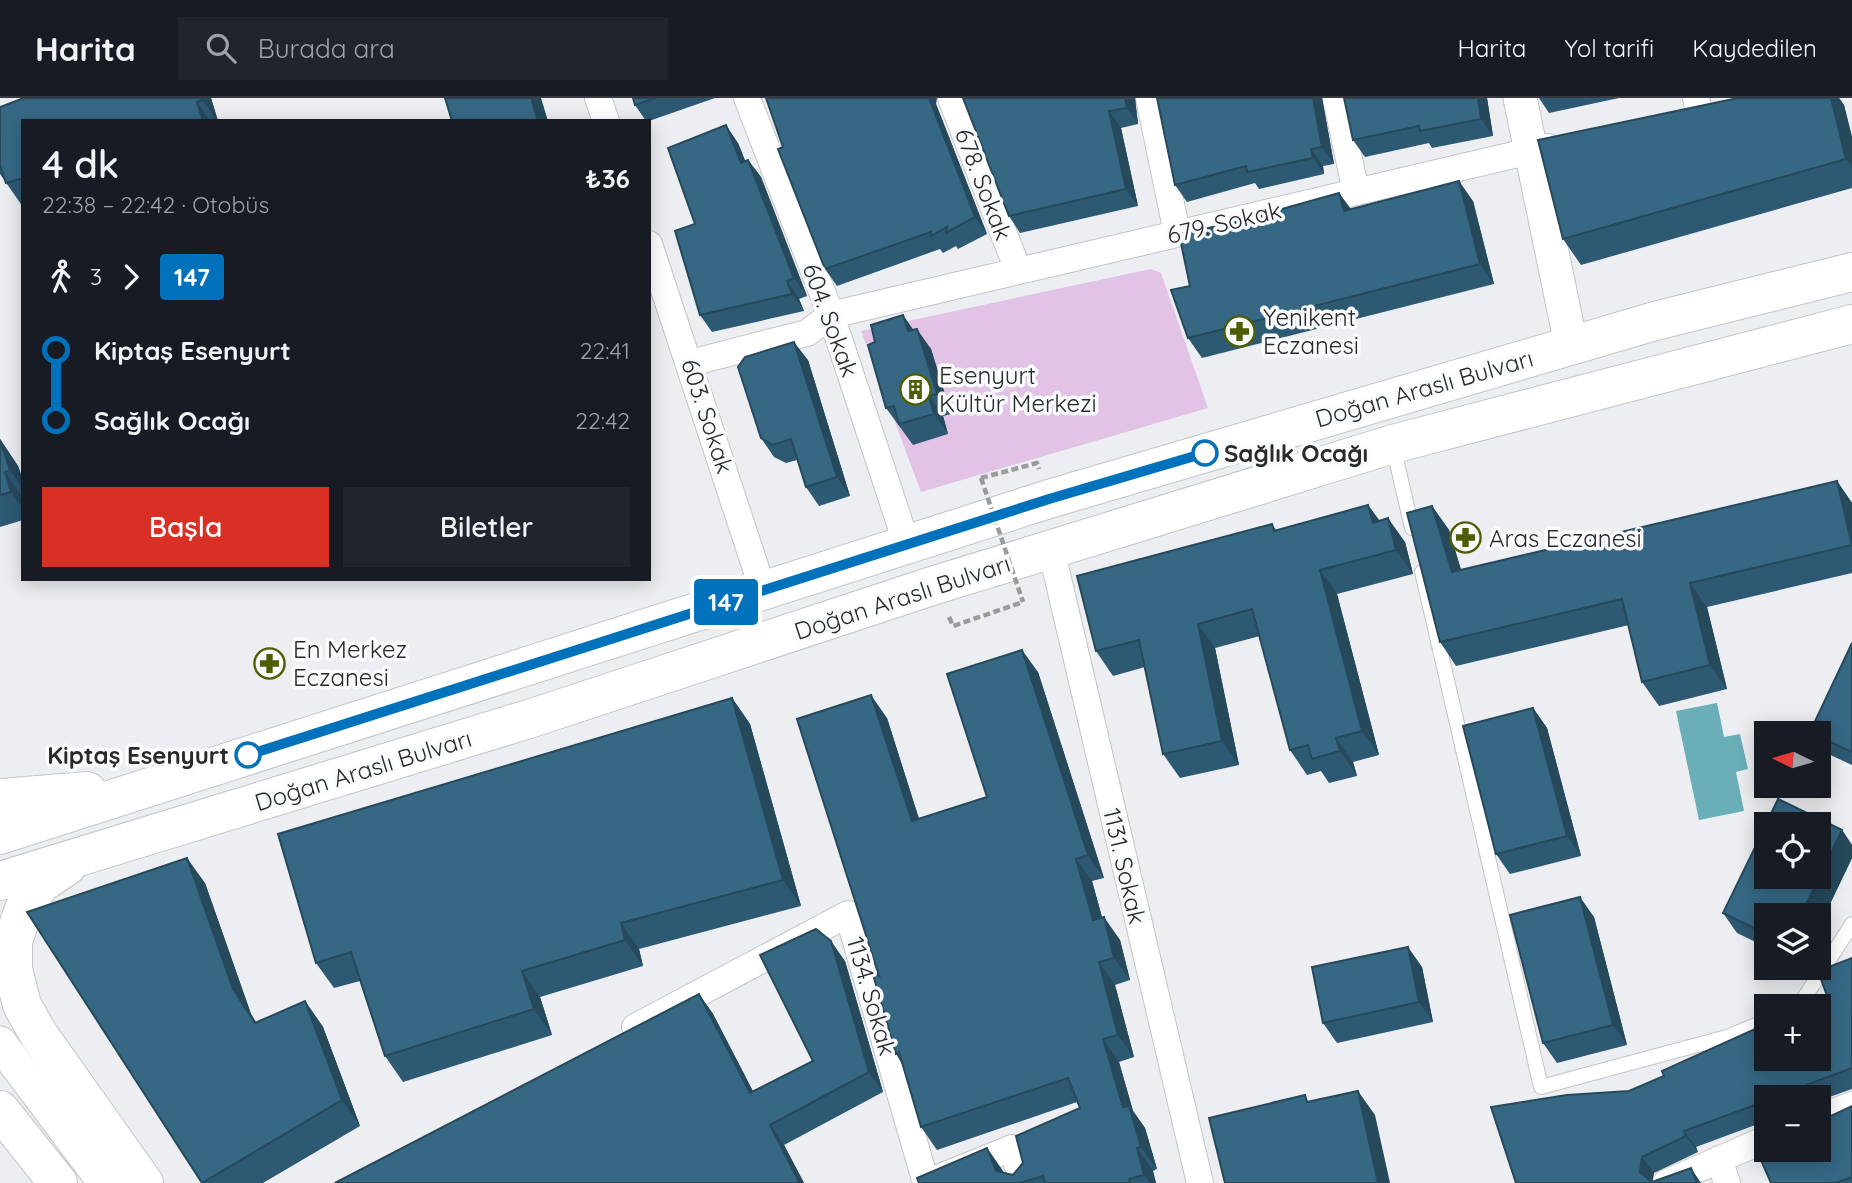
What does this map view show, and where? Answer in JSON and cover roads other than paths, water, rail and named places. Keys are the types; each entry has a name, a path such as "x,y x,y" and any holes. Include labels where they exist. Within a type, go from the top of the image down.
{"main road":[{"name":"Doğan Araslı Bulvarı","path":"0,835 1062,495 1571,344 1852,272"},
{"name":"Doğan Araslı Bulvarı","path":"0,881 532,718 1051,549 1393,444 1852,324"},
{"path":"0,798 142,788"},
{"path":"84,855 40,884 24,909 13,941 13,969 22,1005 39,1035 144,1183"},
{"path":"0,1110 58,1183"}],"street":[{"path":"598,98 605,119"},
{"name":"604. Sokak","path":"747,98 831,315 907,545"},
{"name":"678. Sokak","path":"951,98 1018,270"},
{"path":"1149,98 1177,233"},
{"path":"1336,98 1356,192"},
{"path":"1520,98 1571,344"},
{"path":"1673,119 1698,105 1725,107"},
{"name":"679. Sokak","path":"690,363 807,333 831,315 1569,143"},
{"name":"603. Sokak","path":"651,250 763,590"},
{"name":"1131. Sokak","path":"1051,549 1200,1183"},
{"name":"1134. Sokak","path":"613,1039 848,914 926,1183 1012,1148 1023,1183"},
{"path":"0,1043 105,1183"},
{"path":"0,1080 74,1183"},
{"path":"1831,1113 1852,1105"},
{"path":"1666,1183 1723,1171 1754,1148"}],"lane":[{"path":"1393,444 1541,1087 1727,1037 1754,1026"},
{"path":"1807,994 1852,924"}],"water":[{"path":"1717,703 1724,737 1740,734 1748,769 1736,772 1744,811 1699,820 1676,711"}],"place":[{"name":"Yenikent Eczanesi","path":"1240,331"},
{"name":"Esenyurt Kültür Merkezi","path":"916,389"},
{"name":"Sağlık Ocağı","path":"1205,453"},
{"name":"Aras Eczanesi","path":"1466,538"},
{"name":"En Merkez Eczanesi","path":"270,663"},
{"name":"Kiptaş Esenyurt","path":"248,755"}]}
